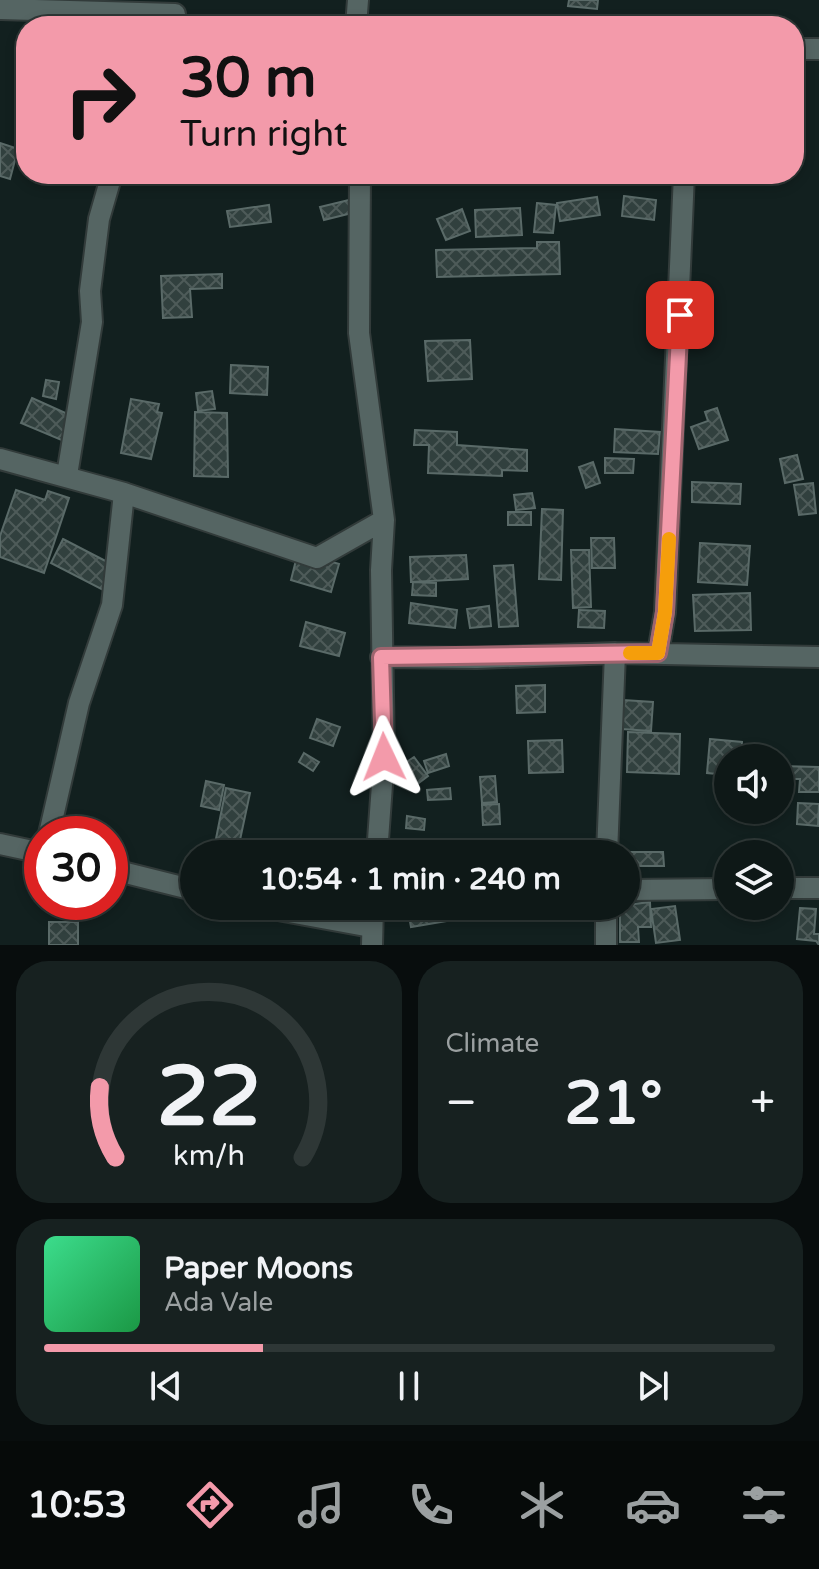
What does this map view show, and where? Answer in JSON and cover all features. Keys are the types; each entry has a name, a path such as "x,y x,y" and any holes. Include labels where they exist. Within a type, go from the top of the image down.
{"street":[{"path":"0,9 174,13"},
{"path":"67,475 92,322 90,291 99,219 109,184"},
{"path":"360,184 359,333 384,520 381,657 384,757 378,840"},
{"path":"658,653 665,612 684,184"},
{"path":"0,459 67,475 317,558 384,520"},
{"path":"53,816 79,703 112,605 124,493"},
{"path":"381,657 615,653 819,657"},
{"path":"608,840 615,653"},
{"path":"0,837 24,836"},
{"path":"0,844 24,849"},
{"path":"128,874 180,886"},
{"path":"794,888 819,888"},
{"path":"640,890 714,889"},
{"path":"310,920 372,936"},
{"path":"606,920 606,945"}],"building":[{"path":"569,0 598,0 597,9 568,6"},
{"path":"0,143 16,148 16,156 10,179 0,176"},
{"path":"624,196 656,200 654,220 622,216"},
{"path":"597,197 600,215 560,221 557,203"},
{"path":"349,200 352,213 324,220 320,207"},
{"path":"537,203 556,205 553,233 534,232"},
{"path":"269,205 271,222 230,227 227,211"},
{"path":"520,208 522,235 476,237 475,210"},
{"path":"462,209 470,231 446,240 437,219"},
{"path":"537,242 559,242 560,274 437,277 436,250 537,248"},
{"path":"222,274 222,288 190,289 192,317 163,318 161,276"},
{"path":"470,340 472,379 428,381 425,341"},
{"path":"231,365 268,367 267,395 230,393"},
{"path":"46,380 59,382 56,399 43,396"},
{"path":"212,391 215,409 198,411 196,393"},
{"path":"32,398 81,420 71,444 21,423"},
{"path":"131,399 159,404 157,412 162,413 151,459 121,453"},
{"path":"717,408 728,440 699,449 691,427 708,421 705,412"},
{"path":"195,412 227,413 228,477 194,476"},
{"path":"615,429 660,432 658,454 614,452"},
{"path":"415,430 457,432 457,445 527,450 527,471 502,470 502,476 428,473 429,445 414,445"},
{"path":"797,455 803,479 785,483 780,459"},
{"path":"605,458 634,459 633,473 605,473"},
{"path":"593,462 600,483 586,488 579,467"},
{"path":"692,482 741,484 740,504 692,502"},
{"path":"813,483 816,513 799,515 794,485"},
{"path":"16,490 45,500 48,491 69,498 44,573 0,557 0,536"},
{"path":"532,493 535,508 516,510 514,495"},
{"path":"542,509 563,510 561,580 539,579"},
{"path":"508,512 531,512 531,525 508,525"},
{"path":"591,538 614,538 615,568 592,568"},
{"path":"63,539 121,569 109,593 51,563"},
{"path":"700,543 750,546 747,585 698,582"},
{"path":"571,550 589,550 591,607 573,608"},
{"path":"298,552 339,564 331,592 291,580"},
{"path":"466,555 468,579 411,582 410,557"},
{"path":"513,565 518,626 499,627 494,566"},
{"path":"413,582 436,583 436,596 412,595"},
{"path":"750,593 751,630 695,631 693,595"},
{"path":"411,603 457,610 455,628 409,623"},
{"path":"489,606 491,626 470,628 467,609"},
{"path":"579,610 605,611 604,628 578,627"},
{"path":"306,622 345,633 339,656 300,646"},
{"path":"545,685 545,712 517,713 516,686"},
{"path":"623,700 653,702 651,731 622,729"},
{"path":"317,719 340,727 333,746 310,738"},
{"path":"628,732 680,734 679,774 627,772"},
{"path":"710,739 742,742 714,744 714,774 707,773"},
{"path":"562,740 563,772 529,773 528,741"},
{"path":"304,753 319,762 313,771 299,762"},
{"path":"446,754 449,766 428,773 424,761"},
{"path":"414,757 428,776 416,785 402,765"},
{"path":"794,766 819,767 819,792 799,792 800,779 794,779"},
{"path":"495,776 497,802 482,803 480,777"},
{"path":"206,781 224,785 219,810 201,806"},
{"path":"226,788 250,793 240,840 216,840"},
{"path":"450,788 451,799 428,800 427,790"},
{"path":"798,803 819,804 818,826 797,824"},
{"path":"499,804 500,824 483,825 482,805"},
{"path":"407,816 425,819 424,830 406,828"},
{"path":"640,852 663,852 664,866 640,866"},
{"path":"650,902 651,927 638,927 639,942 620,942 620,920 640,920 640,903"},
{"path":"675,906 680,940 656,943 651,909"},
{"path":"800,908 816,909 814,934 819,934 819,945 816,941 797,939"},
{"path":"410,920 452,920 411,927"},
{"path":"49,922 78,922 78,945 49,945"}],"slow traffic":[{"path":"630,653 658,653 665,612 669,539"}],"route":[{"path":"384,757 381,657 658,653 665,612 680,315"}]}
